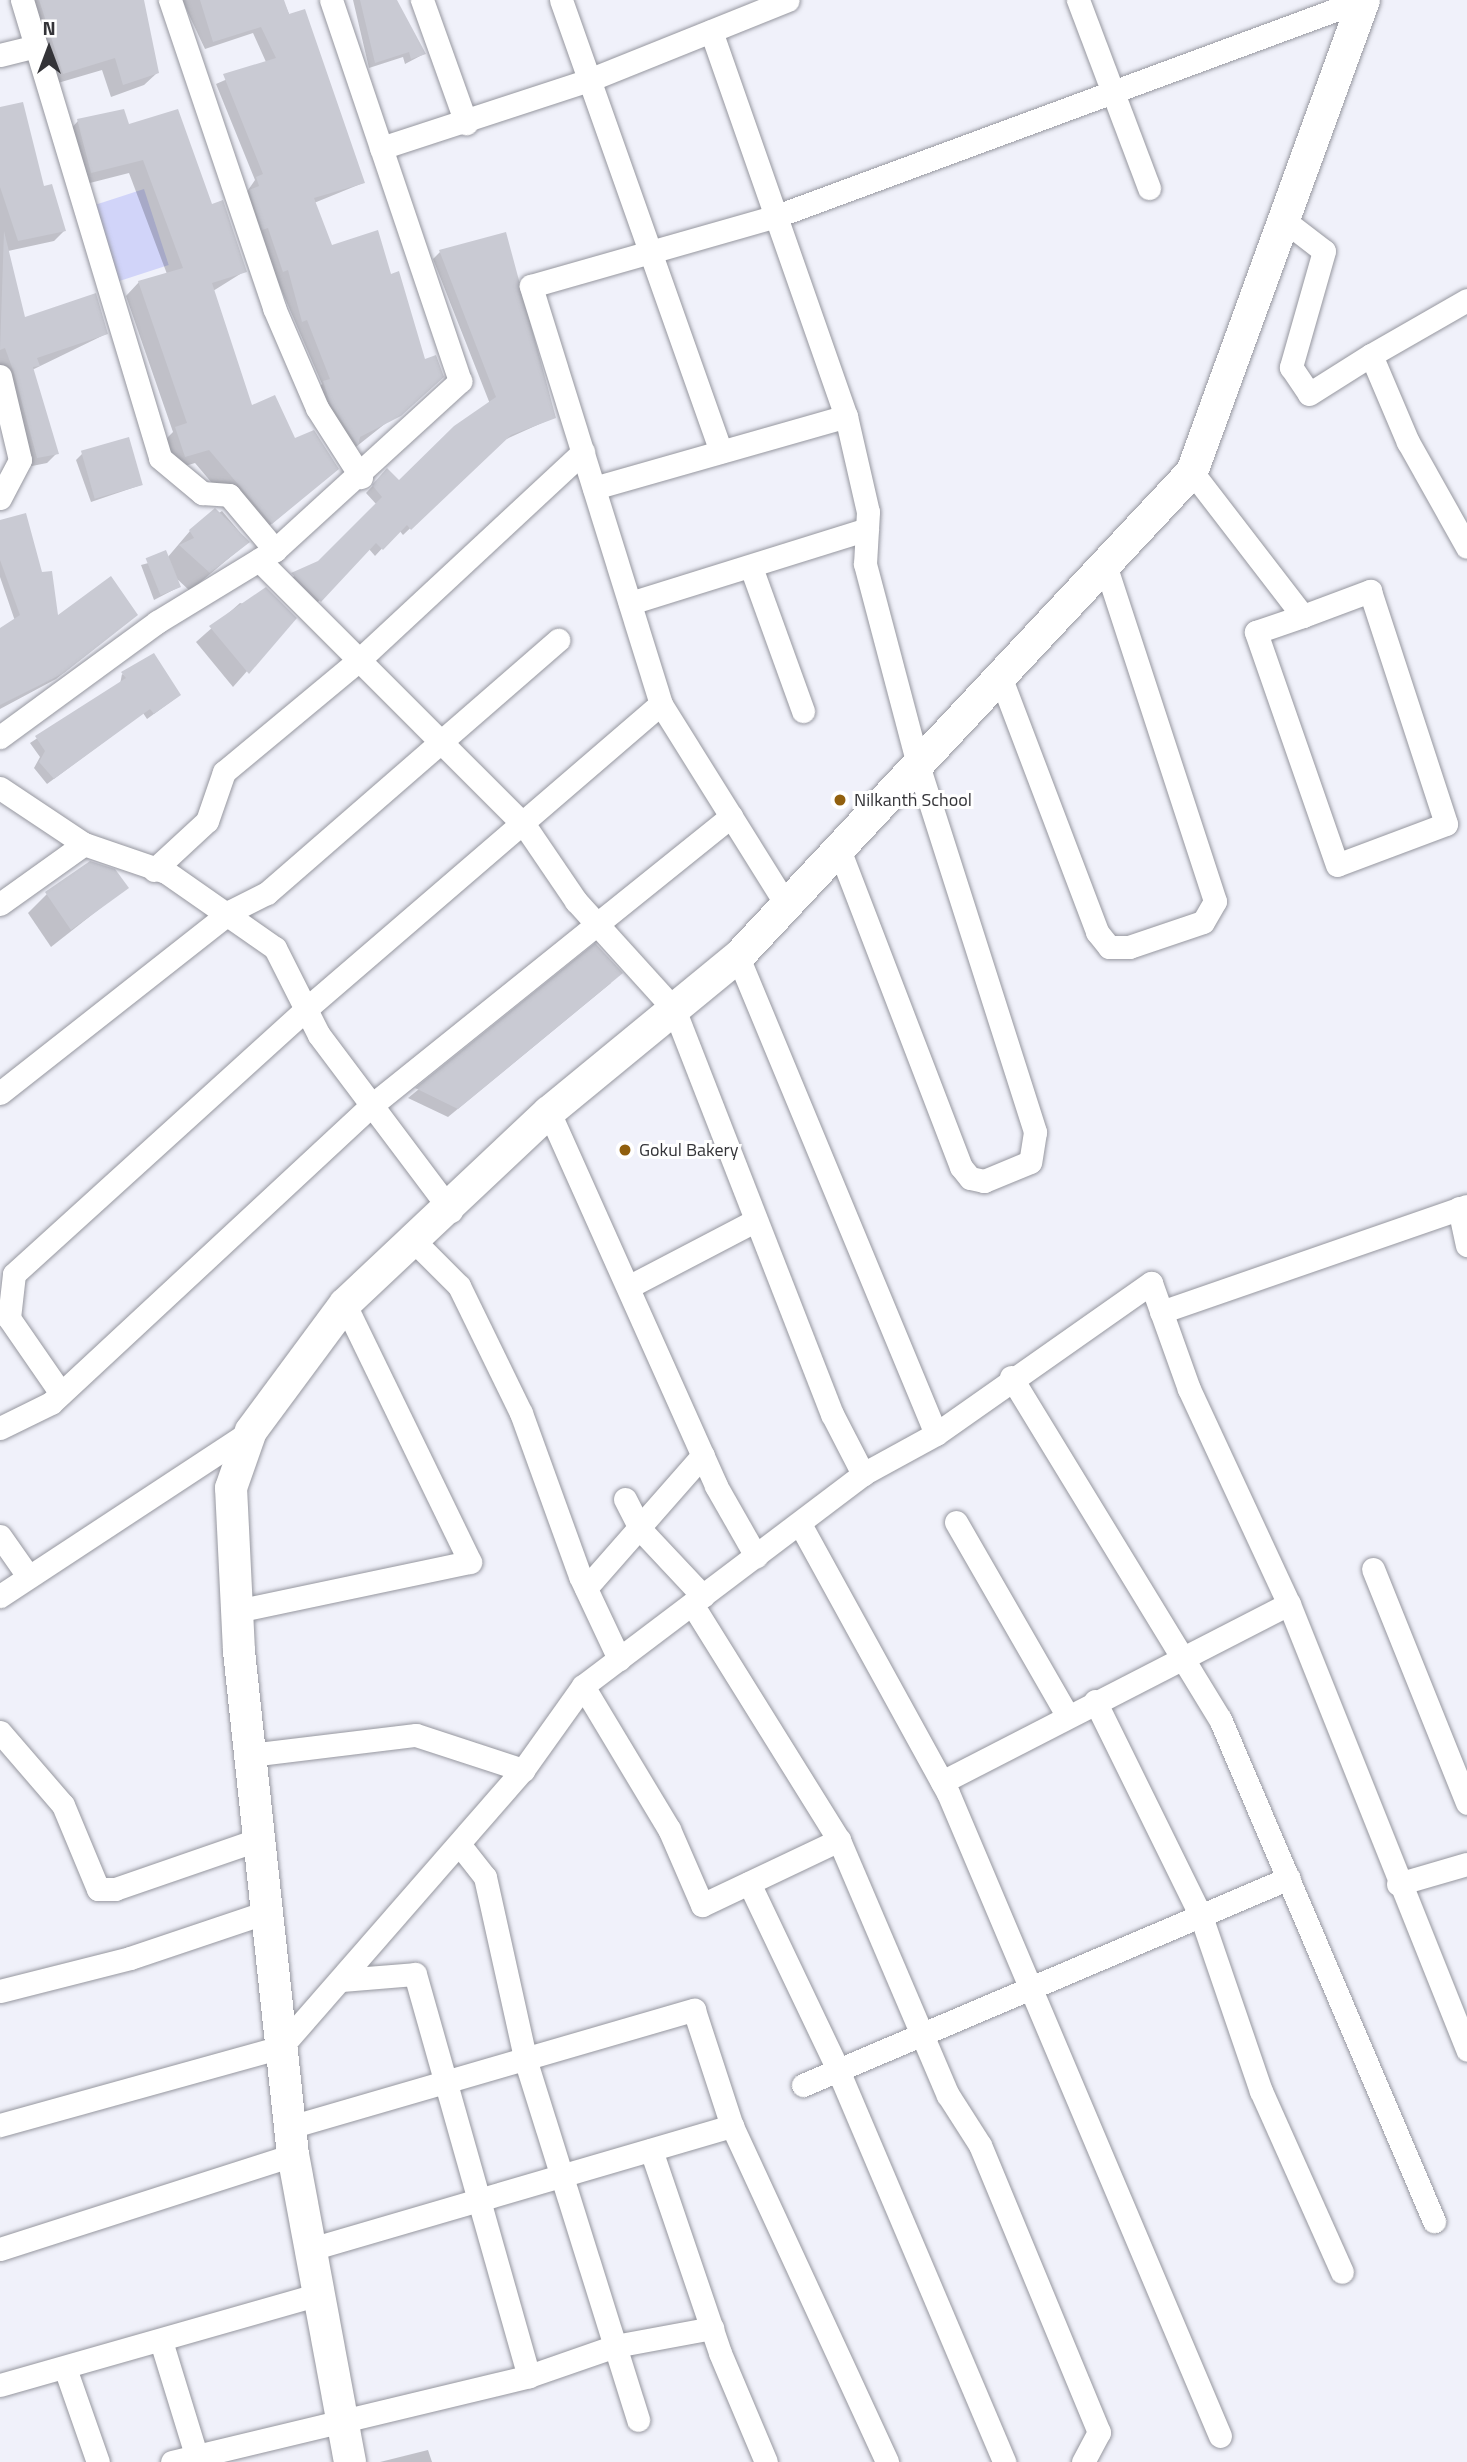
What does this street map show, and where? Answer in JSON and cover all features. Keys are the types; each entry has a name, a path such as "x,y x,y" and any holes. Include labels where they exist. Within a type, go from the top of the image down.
{"main road":[{"path":"351,2462 291,2141 250,1755 237,1611 231,1488 251,1431 345,1304 451,1211 549,1112 738,957 919,768 1000,676 1192,472 1363,0"}],"street":[{"path":"22,0 160,458 202,493 229,495 267,555 359,660 440,737 525,826 597,924 674,1009 832,1414 863,1474"},
{"path":"170,0 274,308 317,408 361,477"},
{"path":"0,737 157,622 267,555 361,477 460,381 331,0"},
{"path":"422,0 466,123"},
{"path":"561,0 721,450"},
{"path":"381,148 466,123 589,80 788,0"},
{"path":"1078,0 1149,188"},
{"path":"787,906 661,704 531,286 653,254 774,217 1363,0"},
{"path":"711,31 846,416 867,529 865,564 919,768 1035,1132 1030,1162 984,1181 961,1167 839,849"},
{"path":"0,55 36,46"},
{"path":"1285,221 1324,251 1291,367 1309,394 1467,300"},
{"path":"1371,355 1408,442 1467,547"},
{"path":"0,376 20,460 0,498"},
{"path":"594,488 846,416"},
{"path":"154,870 207,821 224,772 359,660 583,452"},
{"path":"1192,472 1303,616"},
{"path":"630,603 752,570 867,529"},
{"path":"1000,676 1097,932 1109,947 1129,947 1203,922 1215,901 1105,565"},
{"path":"752,570 803,711"},
{"path":"1370,591 1446,824 1337,865 1256,632 1303,616 1370,591"},
{"path":"0,1093 231,911 267,893 440,737 558,640"},
{"path":"60,1392 9,1318 14,1274 306,1009 525,826 661,704"},
{"path":"0,788 84,844 154,870 231,911 275,948 306,1009 372,1105 451,1211"},
{"path":"0,1428 51,1403 372,1105 731,816"},
{"path":"0,904 84,844"},
{"path":"738,957 936,1434"},
{"path":"549,1112 630,1286 703,1455 756,1556"},
{"path":"1161,1312 1463,1207 1467,1245"},
{"path":"630,1286 756,1220"},
{"path":"416,1243 464,1298 521,1413 586,1588 619,1659"},
{"path":"0,2125 281,2047 523,1770 583,1686 863,1474 936,1434 1011,1377 1151,1283 1189,1390 1289,1604 1398,1884 1467,2050"},
{"path":"237,1611 470,1562 345,1304"},
{"path":"1011,1377 1220,1719 1433,2221"},
{"path":"0,1596 251,1431"},
{"path":"586,1588 703,1455"},
{"path":"625,1499 640,1529 697,1600 839,1840 948,2095 980,2145 1099,2432 1083,2462"},
{"path":"956,1522 1067,1716"},
{"path":"800,1524 942,1782 1032,1988 1220,2436"},
{"path":"0,1536 29,1576"},
{"path":"1373,1569 1467,1803"},
{"path":"942,1782 1181,1655 1289,1604"},
{"path":"583,1686 669,1829 702,1905 839,1840"},
{"path":"1095,1701 1201,1916 1261,2091 1342,2272"},
{"path":"0,1732 63,1805 98,1889 115,1889 259,1839"},
{"path":"250,1755 416,1735 523,1770"},
{"path":"460,1844 485,1877 526,2062 638,2420"},
{"path":"1398,1884 1467,1864"},
{"path":"803,2085 1289,1878"},
{"path":"749,1883 838,2070 1004,2462"},
{"path":"0,1990 130,1958 267,1912"},
{"path":"341,1980 415,1975 482,2199 529,2376"},
{"path":"0,2249 447,2085 694,2010 732,2126 887,2462"},
{"path":"311,2249 732,2126"},
{"path":"651,2150 712,2328 766,2462"},
{"path":"0,2385 320,2294"},
{"path":"172,2462 344,2418 529,2376 615,2346 712,2328"},
{"path":"161,2341 196,2455"},
{"path":"65,2368 98,2462"}],"shaded area":[{"path":"144,189 169,265 113,283 88,207"}],"building":[{"path":"39,0 144,0 159,73 123,85 115,58 63,74"},
{"path":"200,0 284,0 289,14 305,9 365,183 314,198 332,245 378,230 391,274 399,271 425,359 436,355 444,377 401,416 360,437 358,446 330,403 323,381 330,379 307,320 302,322 288,270 283,272 268,228 262,230 249,190 259,186 256,177 263,174 223,74 276,58 261,27 213,42"},
{"path":"360,0 397,0 426,54 411,59 409,52 375,63"},
{"path":"23,102 44,186 52,184 66,231 18,241 0,187 0,107"},
{"path":"124,109 129,124 178,109 212,204 223,200 247,272 212,283 252,405 275,395 295,438 314,430 339,469 272,524 209,450 185,457 175,427 187,423 138,281 183,268 143,160 91,173 77,119"},
{"path":"4,231 25,317 96,293 108,334 37,358 40,366 33,367 59,454 37,458 14,373 5,348 0,350"},
{"path":"506,232 556,418 511,435 411,530 407,525 383,550 376,543 321,602 291,573 318,561 382,497 372,485 387,468 399,480 454,426 496,397 439,250"},
{"path":"129,437 143,485 95,499 81,451"},
{"path":"215,508 250,542 210,573 179,545 194,538 189,530"},
{"path":"26,513 42,572 52,571 58,615 111,576 138,615 64,673 0,705 0,628 20,615 0,560 0,520"},
{"path":"166,550 181,587 161,595 146,558"},
{"path":"266,587 297,618 249,674 209,626"},
{"path":"154,653 181,695 154,714 150,709 54,779 39,762 45,751 35,736 126,678 121,672"},
{"path":"90,861 115,869 129,888 71,930 45,892"},
{"path":"595,943 623,973 458,1109 415,1088"}],"place":[{"name":"Nilkanth School","path":"840,800"},
{"name":"Gokul Bakery","path":"625,1150"}]}
